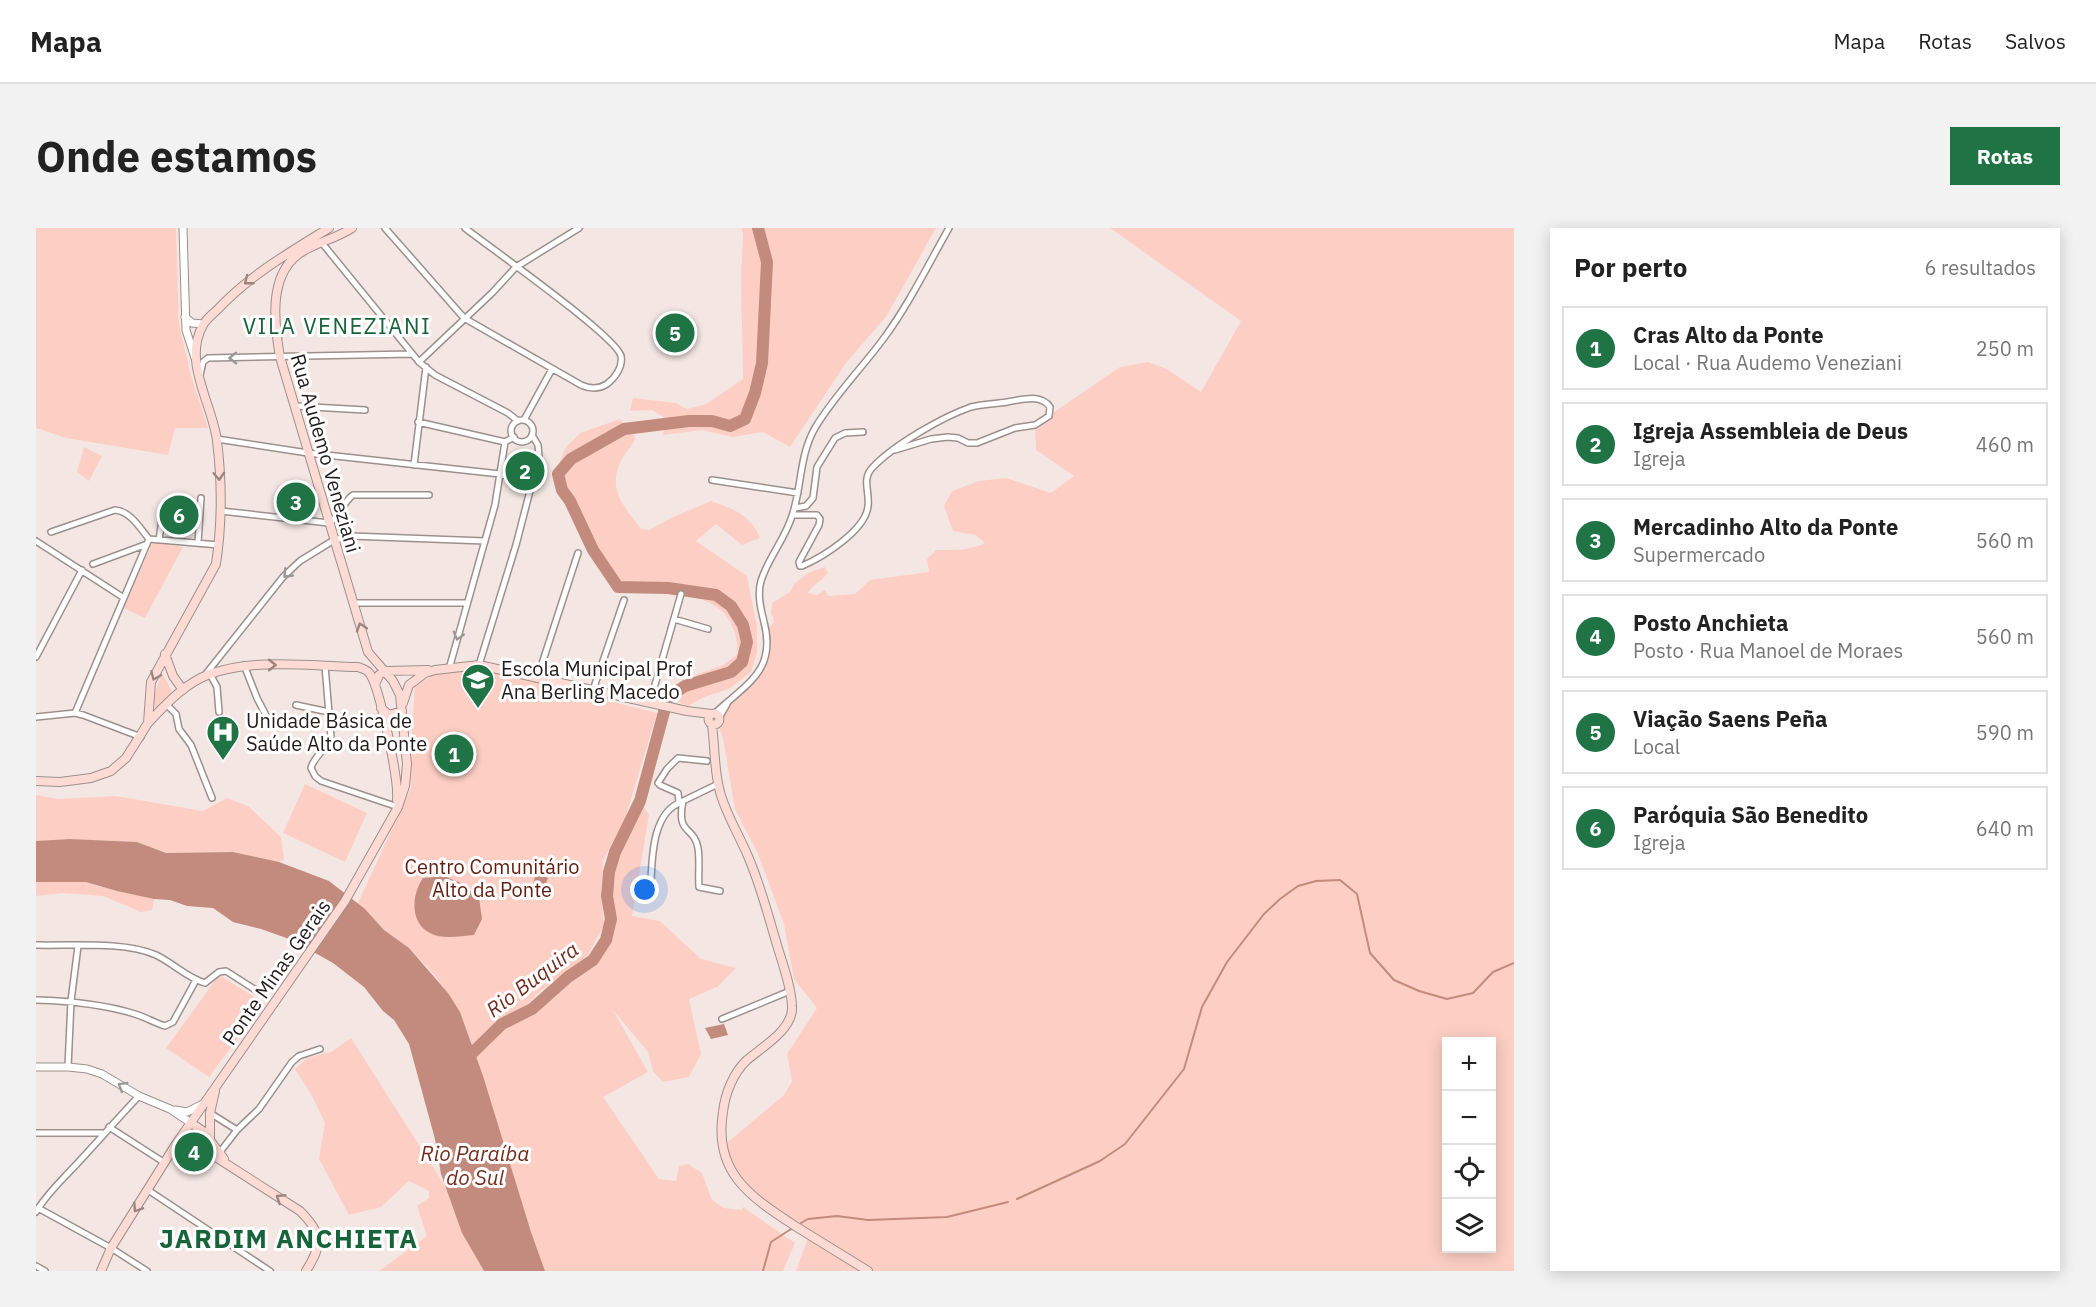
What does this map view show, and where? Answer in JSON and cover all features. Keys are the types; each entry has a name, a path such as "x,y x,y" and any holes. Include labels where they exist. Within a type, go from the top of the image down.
{"main road":[{"path":"148,723 151,682 216,564 219,545 221,511 217,439 197,366 197,346 203,324 246,282 329,228"},
{"name":"Rua Audemo Veneziani","path":"352,228 338,237 298,254 292,260 282,277 274,308 280,357 368,652 397,688 402,709 407,764 405,786 397,808 360,875"},
{"path":"272,264 279,269 282,277"},
{"path":"36,781 60,782 111,771 126,758 148,723 166,704 206,676 244,665 358,667 366,662 368,652"},
{"path":"165,654 173,676 183,690"},
{"path":"375,685 379,675 385,671 435,670 479,665 654,703 714,719 718,784 727,814 748,855 763,897 792,1005 790,1018 774,1039 743,1064 728,1089 722,1116 723,1146 732,1171 749,1194 809,1235 868,1271"},
{"name":"Rua Audemo Veneziani","path":"358,667 367,670 375,685 395,768 398,789 397,808"},
{"path":"380,706 389,715 402,709 409,685 416,678 435,670"},
{"name":"Ponte Minas Gerais","path":"101,1271 111,1248 176,1144 345,901 360,875"},
{"path":"210,1139 210,1113 216,1088"},
{"path":"191,1123 199,1127 227,1162"},
{"path":"176,1144 189,1140 227,1162 300,1211 313,1224 318,1239 318,1252 306,1271"}],"street":[{"path":"183,228 186,330 197,366"},
{"path":"385,228 464,318 581,385 592,388 608,383 619,370 620,354 612,344 565,303 468,229"},
{"path":"419,362 516,267 579,228"},
{"path":"714,719 730,699 757,674 765,662 768,644 760,601 760,583 793,515 808,440 890,330 949,228"},
{"path":"322,243 419,362 435,375 531,426 532,435 538,445 539,456 516,545 479,665"},
{"path":"185,317 192,323 203,324"},
{"path":"199,376 203,362 208,358 412,354"},
{"path":"414,465 426,367"},
{"path":"514,437 512,428 521,421 552,369"},
{"path":"793,515 817,514 820,519 799,562 802,566 848,537 860,525 868,506 867,476 874,465 895,450 934,423 972,407 1032,398 1042,400 1050,406 1050,416 1039,423 1015,428 977,443 968,443 958,438 948,437 924,441 895,450"},
{"path":"294,406 365,410"},
{"path":"418,422 505,442 514,437"},
{"path":"795,508 806,506 813,498 818,467 835,438 845,433 863,432"},
{"path":"514,437 524,441 532,435"},
{"path":"217,439 308,453 500,474 532,483"},
{"path":"449,669 495,505 505,442"},
{"path":"712,480 798,493"},
{"path":"221,511 329,523 339,516 347,500 353,495 429,495"},
{"path":"198,543 201,498"},
{"path":"51,532 115,510 122,510 131,517 148,541"},
{"path":"159,540 164,513"},
{"path":"219,712 217,687 206,676 284,577 300,561 334,540 351,536 485,541"},
{"path":"36,541 124,598"},
{"path":"93,564 148,541 219,545"},
{"path":"75,713 148,541"},
{"path":"537,678 578,552"},
{"path":"36,657 82,570"},
{"path":"654,703 681,594"},
{"path":"593,690 624,600"},
{"path":"353,603 467,603"},
{"path":"674,619 708,629"},
{"path":"244,665 271,725"},
{"path":"325,666 332,737 328,746 311,764 315,776 321,782 397,808"},
{"path":"166,704 176,714 179,729 191,745 212,798"},
{"path":"296,705 329,712"},
{"path":"36,717 75,713 141,737"},
{"path":"706,761 678,758 660,777 660,785 678,793 681,802 681,822 698,848 699,885 702,888 720,891"},
{"path":"651,881 652,856 657,831 670,808 718,784"},
{"path":"36,945 125,947 140,950 164,959 196,980 205,983 219,972 226,971 262,994"},
{"path":"68,1067 71,1001 78,946"},
{"path":"36,1000 71,1001 135,1014 163,1026 170,1024 196,980"},
{"path":"722,1019 790,991"},
{"path":"220,1152 237,1130 259,1109 292,1062 299,1056 320,1049"},
{"path":"36,1067 68,1067 102,1074 139,1096 170,1109 191,1123"},
{"path":"139,1096 48,1192 37,1210 111,1248 147,1271"},
{"path":"170,1109 187,1112 203,1104"},
{"path":"210,1113 237,1130"},
{"path":"109,1127 165,1163"},
{"path":"36,1133 103,1133"},
{"path":"148,1190 270,1271"},
{"path":"36,1266 45,1271"}],"green space":[{"path":"36,228 176,228 179,325 191,375 208,428 175,428 168,455 66,438 36,428"},
{"path":"741,228 936,228 886,317 846,363 790,447 763,432 733,437 702,430 663,435 667,419 652,410 630,411 633,398 676,403 687,409 706,404 743,379 741,279 743,234"},
{"path":"1110,228 1514,228 1514,1271 796,1271 809,1235 743,1188 723,1146 784,1095 792,1081 787,1054 817,1008 794,979 784,924 758,854 735,809 723,738 718,725 730,699 753,679 768,649 767,632 774,621 771,613 772,603 790,592 795,583 808,573 825,567 828,573 808,593 817,595 825,590 828,596 855,594 870,580 929,572 927,559 936,550 967,549 985,543 975,535 953,531 944,506 952,491 979,481 1006,478 1051,493 1074,476 1036,450 1035,425 1120,367 1148,362 1167,369 1201,392 1241,321"},
{"path":"620,419 635,437 618,468 616,487 622,503 641,529 649,530 711,501 747,518 760,538 742,545 716,524 696,541 747,576 757,627 757,653 751,672 729,689 704,697 688,706 678,702 671,691 698,674 723,665 738,654 735,634 727,616 715,606 683,595 615,593 558,488 557,468 566,447 580,433"},
{"path":"84,447 102,456 89,481 77,472"},
{"path":"153,542 183,547 145,618 123,608"},
{"name":"Centro Comunitário Alto da Ponte","path":"479,668 657,713 625,819 603,861 601,892 604,925 589,953 582,961 538,993 525,1007 497,1021 472,1045 455,1005 430,970 407,947 357,905 411,788 415,687 436,673"},
{"path":"162,673 172,691 155,710 154,696"},
{"path":"305,784 367,813 345,862 283,833"},
{"path":"36,795 58,799 116,796 203,811 227,798 248,806 281,837 284,860 279,862 233,852 166,853 137,842 70,839 36,841"},
{"path":"640,801 649,815 632,916 660,921 701,959 736,968 717,987 689,999 701,1054 689,1077 663,1082 653,1071 648,1052 613,1010 648,1072 603,1097 659,1179 676,1181 679,1166 688,1164 702,1173 712,1200 724,1208 742,1210 743,1207 795,1243 783,1271 545,1271 474,1052 502,1024 532,1009 568,977 593,960 606,940 611,919 607,896 609,872 615,852"},
{"path":"36,882 86,882 154,899 152,910 141,912 103,896 63,893 36,896"},
{"path":"219,975 264,1003 209,1077 166,1048"},
{"path":"351,1038 447,1189 462,1233 484,1271 379,1271 427,1236 417,1206 429,1198 429,1191 409,1181 381,1207 349,1215 319,1159 325,1123 295,1069 307,1058 331,1052"}],"water":[{"name":"Rio Paraíba do Sul","path":"70,839 137,842 166,853 233,852 279,862 329,881 365,909 384,930 409,948 448,993 460,1012 483,1076 545,1271 484,1271 462,1233 441,1174 435,1139 409,1044 394,1020 383,1011 364,987 333,963 292,940 233,922 213,908 187,906 170,900 154,899 86,882 36,882 36,841"},
{"path":"536,873 548,878 540,900 530,895"},
{"path":"444,876 461,883 479,898 482,919 474,935 452,937 435,935 418,922 414,907 419,885 423,878"},
{"path":"724,1024 728,1035 711,1039 705,1028"}],"waterway":[{"name":"Rio Buquira","path":"463,1062 502,1024 532,1009 568,977 593,960 606,940 611,919 607,896 609,872 615,852 640,801 668,697 685,686 731,672 742,662 747,642 743,625 731,606 716,595 668,588 618,587 593,550 570,501 562,490 558,474 571,459 624,429 689,421 712,421 730,426 745,419 755,393 762,363 767,262 758,228"},
{"path":"1017,1199 1100,1161 1125,1144 1184,1069 1202,1007 1227,962 1264,914 1298,886 1316,881 1340,880 1357,894 1370,953 1394,980 1419,991 1447,999 1473,993 1493,972 1514,963"},
{"path":"801,1223 808,1219 837,1216 868,1220 947,1217 1008,1202"},
{"path":"763,1271 771,1242 791,1229"}],"place":[{"name":"Viação Saens Peña","path":"675,333"},
{"name":"Igreja Assembleia de Deus","path":"525,471"},
{"name":"Mercadinho Alto da Ponte","path":"296,502"},
{"name":"Paróquia São Benedito","path":"179,515"},
{"name":"Escola Municipal Prof Ana Berling Macedo","path":"478,709"},
{"name":"Cras Alto da Ponte","path":"454,754"},
{"name":"Unidade Básica de Saúde Alto da Ponte","path":"223,761"},
{"name":"Posto Anchieta","path":"194,1152"}],"district":[{"name":"VILA VENEZIANI","path":"337,325"},
{"name":"JARDIM ANCHIETA","path":"289,1238"}]}
